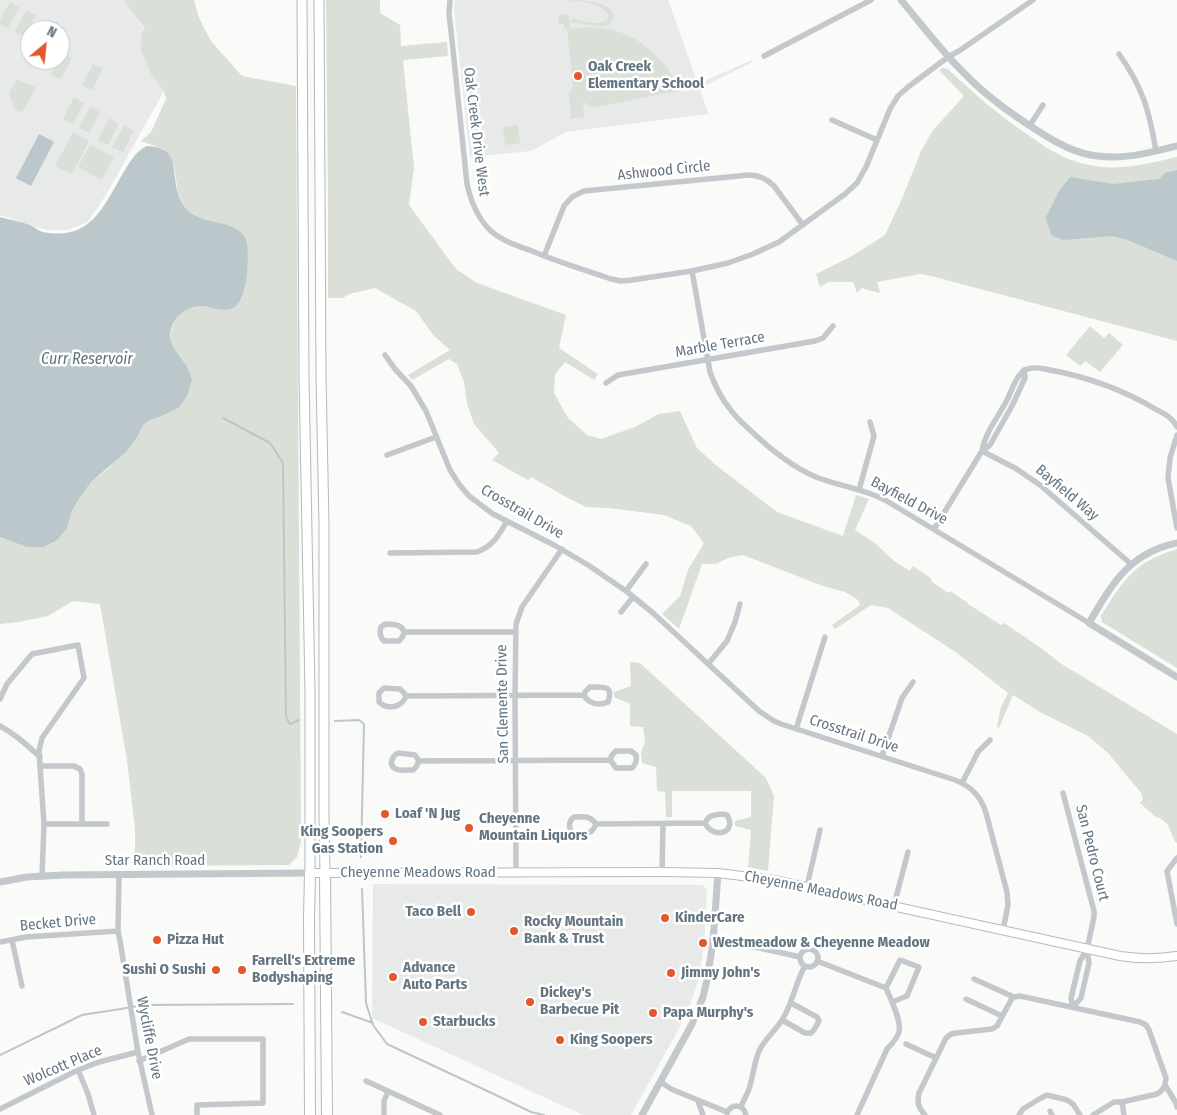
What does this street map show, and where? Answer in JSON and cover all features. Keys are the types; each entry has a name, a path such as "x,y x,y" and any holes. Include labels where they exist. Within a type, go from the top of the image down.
{"highway":[{"path":"302,0 304,376 310,691 310,1115"},
{"path":"319,0 327,1115"}],"main road":[{"name":"Cheyenne Meadows Road","path":"310,872 718,873 807,886 1120,956 1154,959 1177,956"}],"street":[{"name":"Oak Creek Drive West","path":"450,0 449,14 467,184 474,208 485,224 500,238 544,256 611,279 621,281 632,280 692,271 728,263 779,242 845,194 857,183 878,140"},
{"path":"764,56 871,0"},
{"path":"901,0 948,57 967,76 990,96 1030,125 1068,148 1088,155 1118,157 1132,156 1177,146"},
{"path":"832,120 878,140 890,109 902,92 948,57 1033,0"},
{"path":"1119,54 1133,75 1145,101 1156,151"},
{"path":"1030,125 1043,105"},
{"name":"Ashwood Circle","path":"544,256 564,206 572,197 584,191 756,175 769,181 774,186 804,224"},
{"name":"Bayfield Drive","path":"692,271 710,372 714,382 725,402 738,419 762,441 789,462 808,473 878,497 1177,677"},
{"name":"Marble Terrace","path":"606,383 618,375 815,341 823,338 834,326"},
{"name":"Crosstrail Drive","path":"385,355 411,386 421,402 450,470 463,489 476,502 493,514 562,549 626,591 653,613 766,716 796,729 962,783 973,790 981,800 986,813 1008,899 1003,930"},
{"path":"1025,362 1025,370"},
{"path":"934,530 982,451 984,441 1006,403 1018,377 1025,370 1036,368 1064,373 1116,389 1168,416 1177,427"},
{"path":"859,490 874,436 870,422"},
{"path":"1177,435 1169,468 1170,490 1175,504 1177,528"},
{"path":"387,455 436,437"},
{"name":"Bayfield Way","path":"982,451 1016,468 1040,485 1131,564"},
{"path":"390,553 478,552 487,548 496,539 507,521"},
{"path":"1089,623 1111,587 1131,564 1151,552 1169,544 1177,543"},
{"name":"San Clemente Drive","path":"516,872 515,632 517,619 522,607 562,549"},
{"path":"626,591 646,564"},
{"path":"621,612 633,597"},
{"path":"708,664 727,641 740,604"},
{"path":"404,632 515,632"},
{"path":"796,729 825,637"},
{"path":"0,699 7,684 32,654 78,645 84,678 42,738 40,751 44,824 42,876"},
{"path":"882,756 902,698 913,682"},
{"path":"590,687 605,687 610,691 608,702 605,704 591,703 587,701 584,695 590,687"},
{"path":"384,688 400,689 406,696 402,704 398,706 384,706 379,702 379,693 384,688"},
{"path":"406,696 584,695"},
{"path":"0,726 24,742 40,756"},
{"path":"962,783 978,752 990,740"},
{"path":"616,751 631,751 636,755 637,760 632,768 616,768 610,760 616,751"},
{"path":"398,753 414,755 419,761 413,770 397,770 392,765 392,758 394,754 398,753"},
{"path":"419,761 610,760"},
{"path":"40,766 74,766 80,769 82,774 82,824"},
{"name":"San Pedro Court","path":"1063,793 1093,904 1094,917 1087,949"},
{"path":"722,814 727,815 730,823 729,829 723,832 713,832 705,824 711,815 722,814"},
{"path":"574,817 592,818 596,824 589,833 574,834 570,830 571,819 574,817"},
{"path":"44,824 106,824"},
{"path":"596,824 705,824"},
{"path":"662,872 663,824"},
{"path":"807,886 820,830"},
{"path":"894,905 908,852"},
{"path":"1177,858 1167,870 1177,924"},
{"name":"Star Ranch Road","path":"0,882 42,876 310,872"},
{"path":"642,1115 692,1024 703,997 713,942 718,873"},
{"name":"Wycliffe Drive","path":"119,875 118,931 139,1061 152,1115"},
{"name":"Becket Drive","path":"0,942 26,936 118,931"},
{"path":"12,940 22,986"},
{"path":"713,942 760,948 800,957"},
{"path":"810,949 816,952 817,961 813,966 805,966 801,962 802,952 810,949"},
{"path":"1074,1007 1070,998 1080,961 1087,949"},
{"path":"1074,1007 1081,998 1089,963 1087,949"},
{"path":"886,988 900,960 919,968 908,996 892,1002"},
{"path":"817,961 886,988 899,1022 899,1030 894,1041 887,1049 857,1115"},
{"path":"741,1107 749,1089 759,1052 764,1041 782,1020 791,1003 805,966"},
{"path":"1076,976 1085,978"},
{"path":"974,979 1014,997 1020,996 1074,1007 1140,1022 1146,1026 1166,1078 1165,1086 1157,1094 1114,1102 1093,1115"},
{"path":"925,1115 918,1106 919,1093 946,1038 951,1034 992,1029 998,1026 1008,1003 1014,997"},
{"path":"966,999 1002,1016"},
{"path":"782,1020 805,1033 811,1033 819,1021 791,1003"},
{"path":"139,1061 190,1039 263,1039 263,1102 197,1105 197,1115"},
{"path":"906,1044 936,1058"},
{"name":"Wolcott Place","path":"0,1109 78,1070 99,1062 138,1052"},
{"path":"78,1070 94,1115"},
{"path":"366,1081 440,1115"},
{"path":"661,1082 671,1089 727,1113 733,1106 741,1107 746,1115"},
{"path":"1165,1086 1176,1102 1177,1107"},
{"path":"384,1115 384,1101 388,1091"},
{"path":"1019,1115 1023,1109 1047,1095 1067,1100 1073,1104 1080,1115"},
{"path":"698,1101 703,1115"},
{"path":"1122,1102 1124,1115"}],"shaded area":[{"path":"0,0 123,0 145,30 152,76 164,91 107,193 88,222 68,230 46,230 0,215"},
{"path":"123,0 194,0 199,18 211,41 242,76 296,86 301,842 297,857 289,865 135,866 135,829 127,760 100,604 73,601 48,616 0,624 0,537 4,539 67,528 72,511 91,482 109,468 137,437 144,424 159,417 185,363 176,351 171,338 174,323 179,315 197,306 226,310 238,303 233,227 203,220 188,211 178,192 174,166 163,149 141,141 151,132 166,99 164,91 152,76 141,50 141,35 145,29"},
{"path":"326,0 380,0 380,13 400,25 401,46 447,42 448,56 403,60 414,168 409,205 456,269 477,283 566,315 559,348 598,374 594,380 565,362 555,374 554,393 568,418 587,435 601,439 635,427 659,414 680,411 697,448 717,466 777,512 843,536 856,495 869,499 855,530 875,543 894,561 910,571 913,566 948,593 950,591 1001,625 1004,623 1060,663 1177,734 1177,843 1168,825 1140,803 1143,799 1141,793 1108,753 1088,736 1040,712 1013,695 999,728 997,727 1001,707 1008,693 957,653 888,608 871,605 835,629 832,625 860,605 858,600 845,592 823,586 743,555 728,558 716,564 702,564 679,629 662,614 680,596 688,570 704,543 691,526 664,515 586,507 531,477 528,480 492,460 499,453 474,424 467,404 464,382 457,364 449,359 412,380 408,375 450,350 434,336 416,311 375,288 349,294 343,298 328,298"},
{"name":"Oak Creek Elementary School","path":"455,0 668,0 698,84 752,60 753,62 700,88 708,114 566,132 531,151 470,157 454,9"},
{"path":"566,0 589,1 601,4 610,9 614,16 610,24 602,27 571,22 572,19 598,23 606,20 609,16 606,11 596,5"},
{"path":"10,2 19,7 8,28 0,24 0,20"},
{"path":"26,10 36,15 34,20 21,20"},
{"path":"569,14 570,29 595,28 616,31 646,47 668,70 677,91 592,108 583,101 584,117 571,119 569,92 573,87 567,29 564,29 564,24 559,24 558,15"},
{"path":"20,22 20,34 15,32"},
{"path":"93,64 103,69 92,90 82,85"},
{"path":"943,68 948,69 988,105 1020,129 1059,155 1071,160 1101,167 1120,167 1177,157 1177,341 920,274 877,282 879,293 862,288 857,293 853,282 828,282 820,287 816,274 852,256 885,235 921,151 933,130 964,96 939,70"},
{"path":"53,70 66,70 61,79 51,74"},
{"path":"16,79 36,88 23,110 18,112 14,109 9,92 14,86"},
{"path":"74,97 84,103 73,124 63,119"},
{"path":"90,107 100,112 89,133 79,128"},
{"path":"109,118 119,124 108,145 98,140"},
{"path":"124,125 134,131 123,152 112,147"},
{"path":"518,125 520,143 505,145 503,127"},
{"path":"73,132 89,141 72,174 55,166"},
{"path":"90,145 114,157 102,180 78,167"},
{"path":"1090,326 1104,338 1109,333 1123,345 1100,372 1085,361 1080,366 1066,355"},
{"path":"1177,549 1177,668 1102,622 1101,616 1123,582 1140,566 1162,554"},
{"path":"630,662 640,663 766,778 774,796 768,871 748,867 751,830 735,826 735,821 751,817 751,791 672,791 672,817 666,817 665,792 657,791 656,767 642,763 641,752 645,742 643,727 630,726 630,704 614,697 614,692 631,686"},
{"path":"373,884 702,885 707,889 704,945 699,978 687,1014 631,1115 583,1115 372,1018"}],"water":[{"path":"39,134 54,142 31,186 16,178"},
{"name":"Curr Reservoir","path":"147,146 158,147 169,155 174,168 179,197 189,212 203,219 233,227 240,231 247,244 248,259 245,288 238,304 233,308 222,310 196,306 184,311 179,316 170,333 175,349 187,366 192,380 187,396 178,408 144,424 126,452 91,482 72,511 67,528 57,540 43,547 27,547 0,537 0,217 32,226 43,232 59,234 72,232 83,227 93,220 101,210 132,159"},
{"path":"1177,170 1177,261 1128,240 1112,236 1064,240 1052,236 1046,217 1058,193 1070,177 1113,184 1159,179 1165,173"}],"waterway":[{"path":"223,418 270,443 283,463 286,717 290,724 299,720"},
{"path":"335,721 359,720 364,724 361,857"},
{"path":"362,889 366,1003 373,1025 387,1044 531,1112 544,1115"},
{"path":"0,1055 82,1015 146,1005 293,1004"},
{"path":"342,1012 373,1023"}],"place":[{"name":"Oak Creek Elementary School","path":"578,76"},
{"name":"Loaf 'N Jug","path":"385,814"},
{"name":"Cheyenne Mountain Liquors","path":"469,828"},
{"name":"King Soopers Gas Station","path":"393,841"},
{"name":"Taco Bell","path":"471,912"},
{"name":"KinderCare","path":"665,918"},
{"name":"Rocky Mountain Bank & Trust","path":"514,931"},
{"name":"Pizza Hut","path":"157,940"},
{"name":"Westmeadow & Cheyenne Meadow","path":"703,943"},
{"name":"Sushi O Sushi","path":"216,970"},
{"name":"Farrell's Extreme Bodyshaping","path":"242,970"},
{"name":"Jimmy John's","path":"671,973"},
{"name":"Advance Auto Parts","path":"393,977"},
{"name":"Dickey's Barbecue Pit","path":"530,1002"},
{"name":"Papa Murphy's","path":"653,1013"},
{"name":"Starbucks","path":"423,1022"},
{"name":"King Soopers","path":"560,1040"}]}
